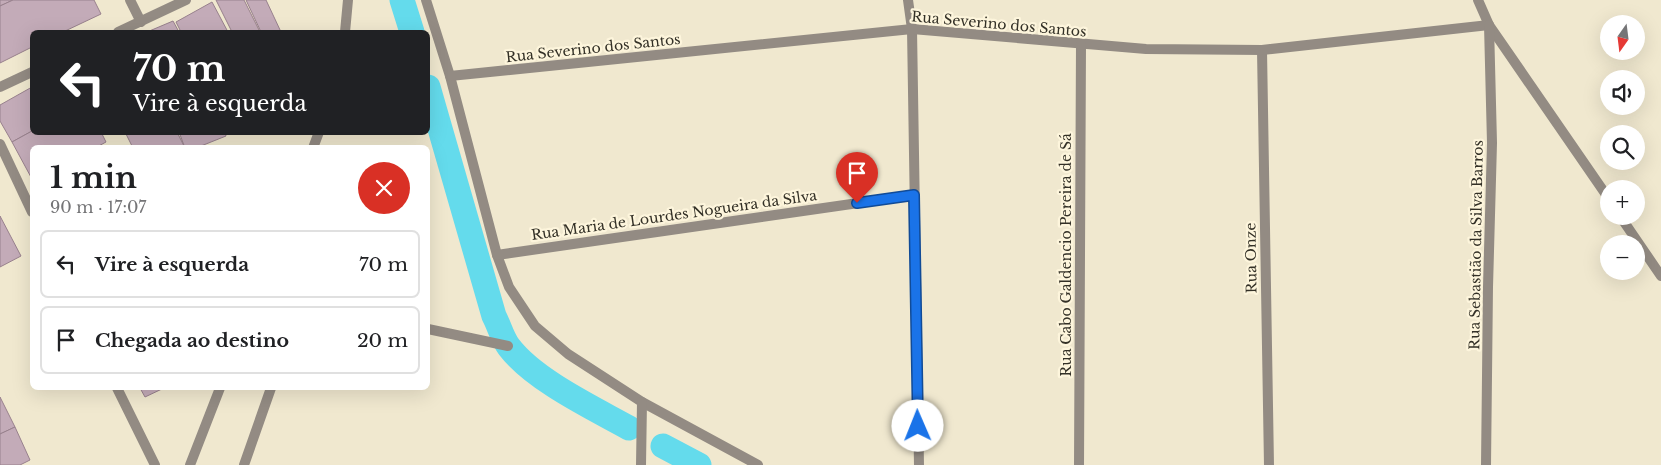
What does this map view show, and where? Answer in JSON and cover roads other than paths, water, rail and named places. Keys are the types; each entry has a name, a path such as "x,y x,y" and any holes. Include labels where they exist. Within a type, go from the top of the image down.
{"street":[{"path":"130,0 141,22"},
{"path":"123,30 186,0"},
{"path":"345,30 348,0"},
{"path":"426,0 450,76 497,255 509,287 535,326 568,354 642,402 758,465"},
{"path":"908,0 912,29 919,465"},
{"path":"1478,0 1489,25 1600,186"},
{"name":"Rua Severino dos Santos","path":"450,76 912,29 1146,49 1262,50 1489,25"},
{"name":"Rua Sebastião da Silva Barros","path":"1486,465 1492,144 1489,25"},
{"name":"Rua Cabo Galdencio Pereira de Sá","path":"1079,465 1081,44"},
{"name":"Rua Onze","path":"1262,50 1269,465"},
{"path":"0,87 30,73"},
{"path":"0,144 30,208"},
{"name":"Rua Maria de Lourdes Nogueira da Silva","path":"497,255 914,195"},
{"path":"1626,225 1661,276"},
{"path":"430,329 508,346"},
{"path":"118,390 154,465"},
{"path":"190,465 219,390"},
{"path":"244,465 270,390"},
{"path":"641,465 642,402"}],"waterway":[{"path":"402,0 411,30"},
{"path":"430,94 494,316 502,336 520,359 548,382 629,428"},
{"path":"663,446 699,465"}]}
